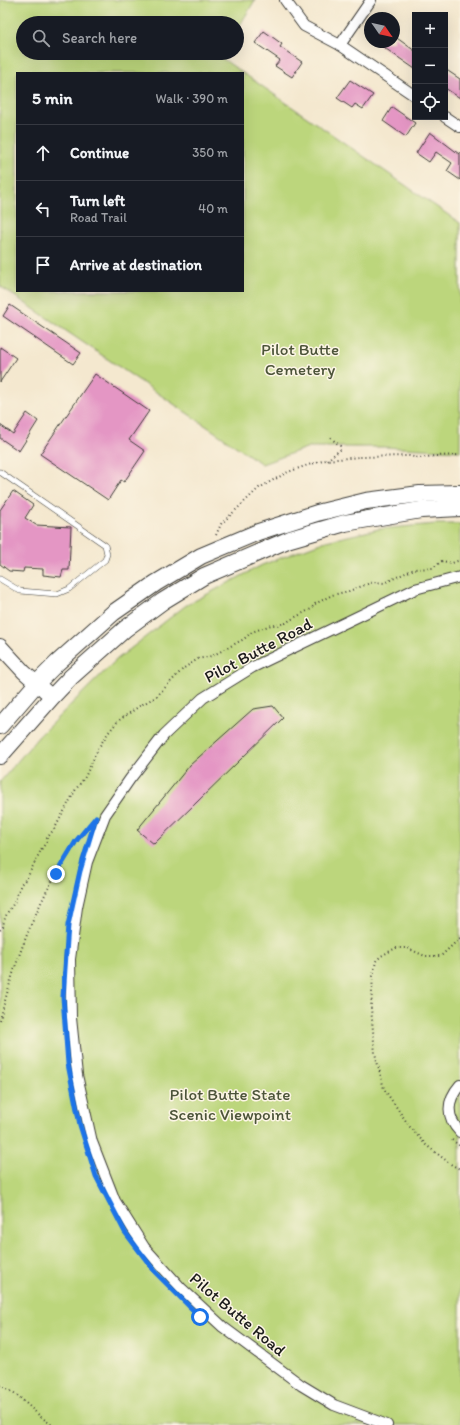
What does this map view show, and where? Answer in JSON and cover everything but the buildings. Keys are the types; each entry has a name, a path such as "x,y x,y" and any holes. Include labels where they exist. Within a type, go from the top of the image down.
{"main road":[{"path":"0,726 37,683 112,613 156,583 201,556 258,532 317,512 359,502 420,494 460,493"},
{"path":"0,756 52,697 125,629 163,601 204,576 290,538 345,523 421,510 460,508"},
{"path":"0,646 52,697"}],"street":[{"path":"285,0 304,26 340,45 412,94"},
{"path":"340,45 371,0"},
{"path":"448,119 460,127"},
{"name":"Pilot Butte Road","path":"387,1425 334,1405 301,1385 223,1327 182,1289 144,1247 115,1201 92,1142 78,1075 71,1011 70,959 77,907 88,862 105,815 130,779 164,735 203,698 253,667 415,588 460,577"},
{"path":"460,1085 450,1102 449,1113 455,1127 460,1132"}],"lane":[{"path":"0,472 105,545 107,554 105,560 69,590 57,594 20,591 0,579"}],"path":[{"path":"326,460 340,450 340,446 330,437"},
{"path":"215,538 221,524 259,488 268,482 297,469 326,460 380,456 409,456 420,458 435,456 460,456"},
{"path":"0,1020 15,965 41,904 56,874 76,841 96,817 105,815"},
{"path":"460,938 441,956 426,956 407,948 396,948 381,956 376,961 373,976 371,1008 375,1053 384,1089 410,1127 426,1145 452,1165 460,1168"},
{"path":"0,1385 16,1394 52,1425"}],"green space":[{"name":"Pilot Butte Cemetery","path":"0,0 255,0 244,18 244,16 16,16 16,60 224,60 242,72 16,72 16,292 244,292 244,74 460,223 460,451 383,447 309,447 262,464 0,286"},
{"name":"Pilot Butte State Scenic Viewpoint","path":"436,524 460,524 460,1425 0,1425 0,782 39,736 116,660 185,606 262,565 326,541 379,529"}],"route":[{"path":"56,874 76,841 96,817 80,871 68,925 63,997 68,1064 80,1125 96,1176 125,1232 156,1273 200,1317"}]}
